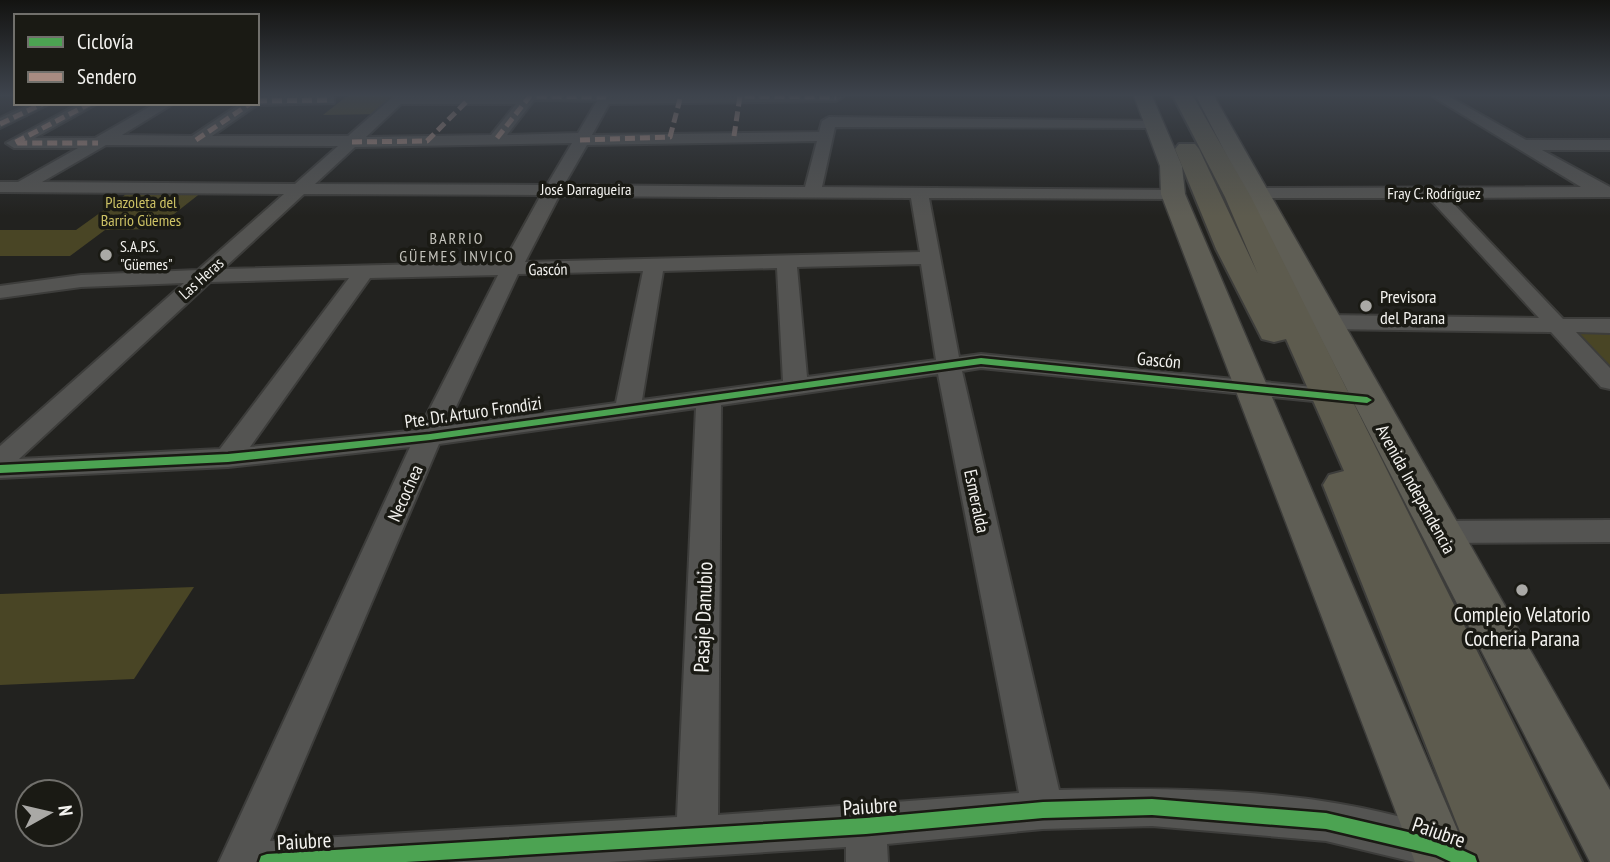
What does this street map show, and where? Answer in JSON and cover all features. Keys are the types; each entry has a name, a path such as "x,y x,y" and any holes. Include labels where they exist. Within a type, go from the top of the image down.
{"highway":[{"name":"Avenida Independencia","path":"1186,136 1244,244 1334,396 1552,862"},
{"name":"Avenida Independencia","path":"1200,136 1244,244"},
{"path":"1240,158 1244,244"},
{"path":"1171,166 1198,210 1244,244"},
{"name":"Avenida Independencia","path":"1334,396 1503,862"}],"main road":[{"path":"1158,136 1171,166 1172,194 1248,386 1450,857"},
{"name":"Avenida Independencia","path":"1228,136 1326,323 1334,396 1439,531 1610,844"}],"street":[{"path":"27,136 14,143 719,136"},
{"path":"0,199 111,136"},
{"path":"196,140 202,136"},
{"path":"277,141 283,136"},
{"name":"Las Heras","path":"0,461 358,136"},
{"name":"Necochea","path":"240,862 430,437 509,270 551,189 583,136"},
{"path":"813,190 826,136"},
{"path":"1507,136 1607,194"},
{"path":"1522,145 1610,145"},
{"name":"José Darragueira","path":"0,187 1172,194"},
{"name":"Esmeralda","path":"919,191 949,367 1042,810"},
{"path":"1434,192 1610,383"},
{"name":"Fray C. Rodríguez","path":"1258,193 1607,194"},
{"name":"Gascón","path":"2,292 106,279 929,258"},
{"path":"787,262 796,388"},
{"path":"628,408 654,267"},
{"path":"228,458 363,272"},
{"path":"1326,323 1610,326"},
{"name":"Gascón","path":"949,367 981,361 1334,396"},
{"name":"Pte. Dr. Arturo Frondizi","path":"0,469 228,458 430,437 628,408 949,367"},
{"name":"Pasaje Danubio","path":"697,835 709,398"},
{"path":"1439,531 1610,531"},
{"name":"Paiubre","path":"267,862 475,856 697,835 867,844 1042,810 1152,807 1326,821 1450,857"}],"green space":[{"name":"Plazoleta del Barrio Güemes","path":"129,192 202,192 155,229 105,230 70,256 0,256 0,230 76,230"},
{"path":"1568,331 1610,332 1610,375"},
{"path":"194,587 134,679 0,685 0,594"}],"marked path":[{"path":"27,136 14,143 98,143"},
{"path":"196,140 202,136"},
{"path":"352,142 427,141 432,136"},
{"path":"580,140 670,136"}],"cycle path":[{"path":"0,469 228,458 430,437 981,361 1367,400"},
{"path":"267,862 866,826 1043,810 1152,807 1326,821 1438,847 1469,862"}],"place":[{"name":"S.A.P.S. \"Güemes\"","path":"106,255"},
{"name":"Previsora del Parana","path":"1366,306"},
{"name":"Complejo Velatorio Cocheria Parana","path":"1522,590"}],"district":[{"name":"BARRIO GÜEMES INVICO","path":"457,247"}]}
